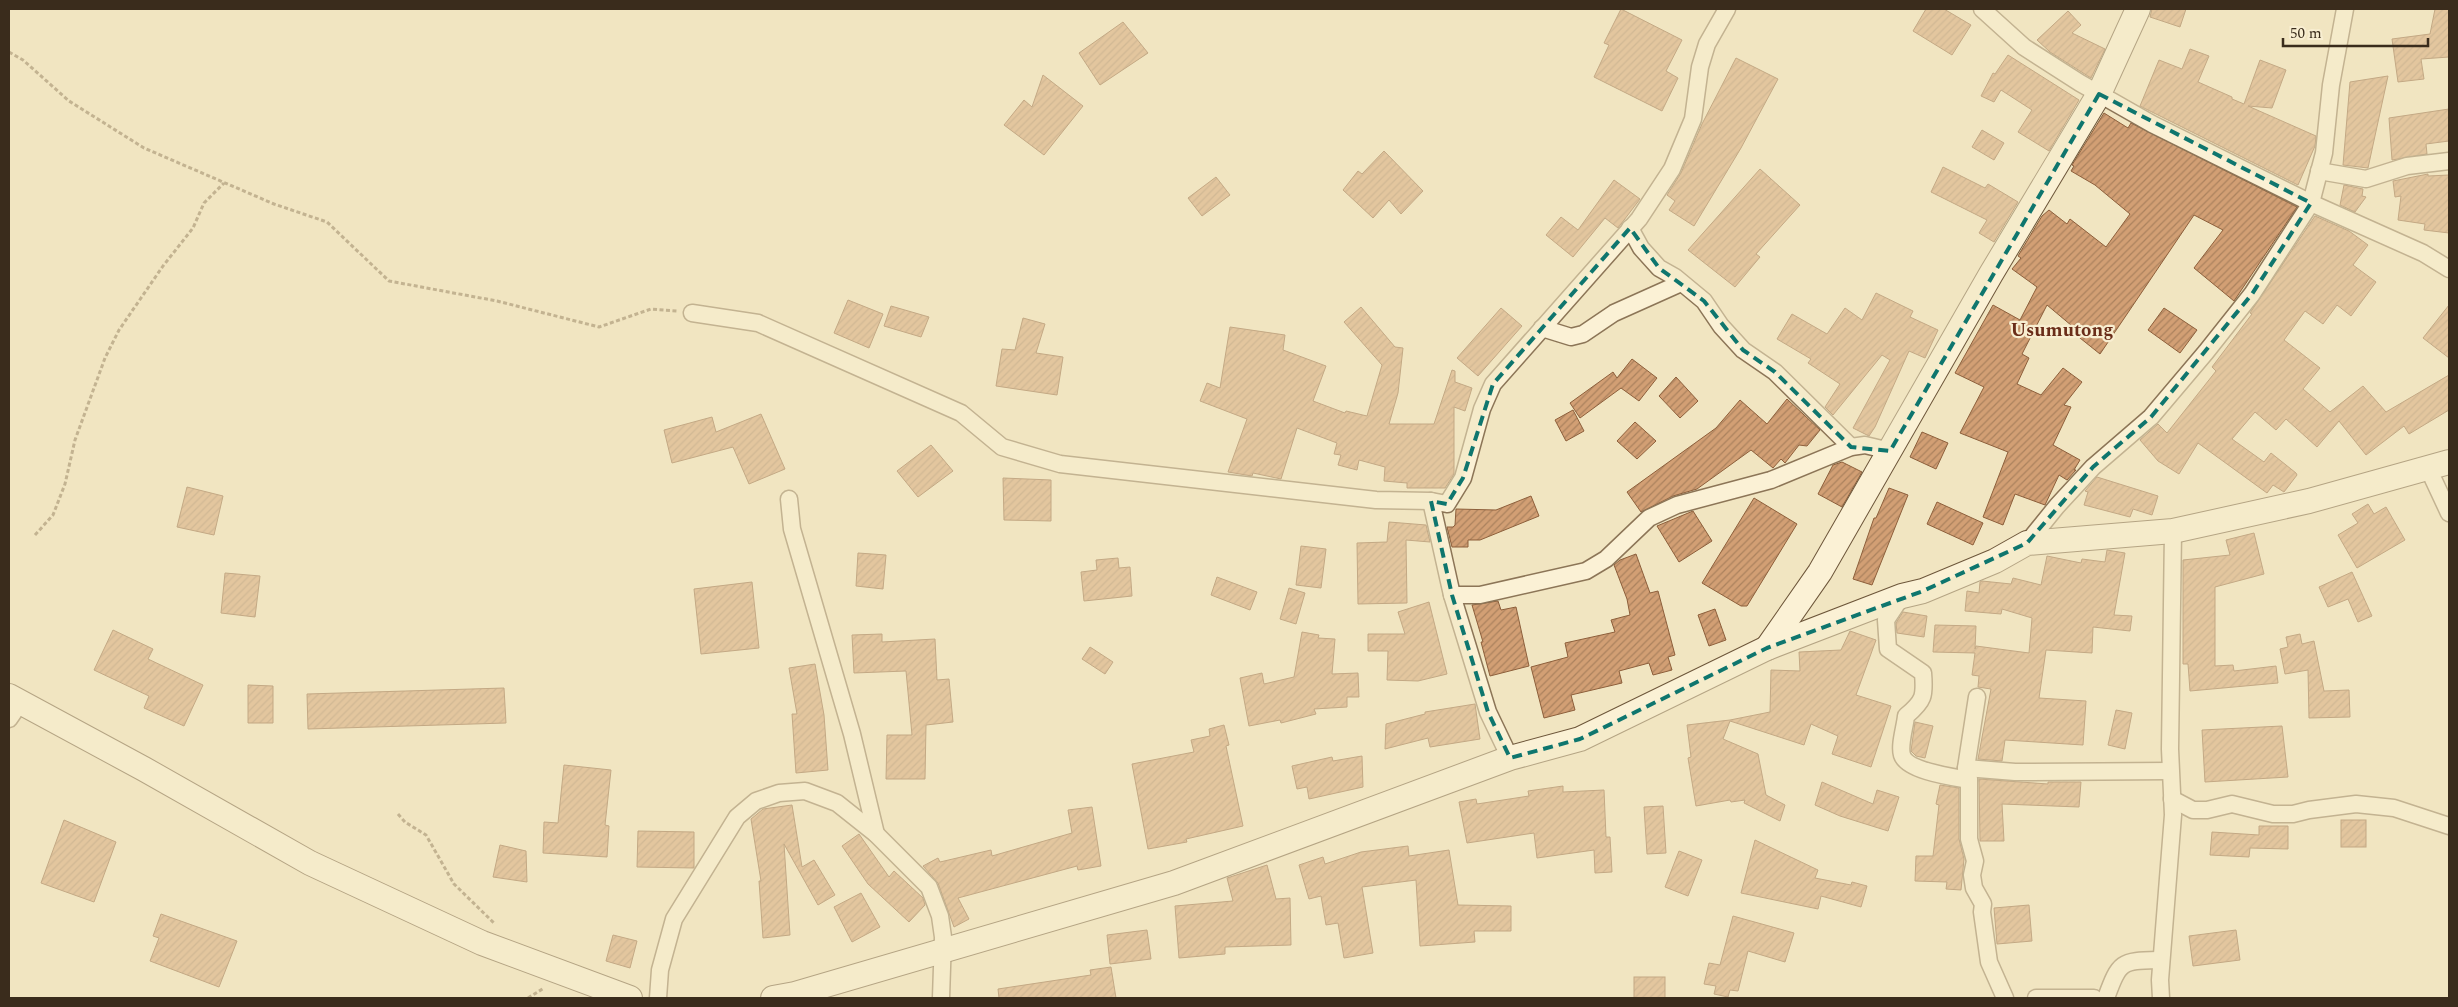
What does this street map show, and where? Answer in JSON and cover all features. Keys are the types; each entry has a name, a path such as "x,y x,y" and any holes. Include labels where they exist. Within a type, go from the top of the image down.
{"street":[{"path":"692,313 758,323 961,413 1002,447 1060,464 1376,500 1431,501 1447,504 1463,478 1482,409 1493,384 1630,228 1672,169 1692,119 1700,67 1707,44 1727,9"},
{"path":"1982,9 2024,47 2099,94 2152,124 2311,203 2423,253 2449,269"},
{"path":"1767,648 1820,572 1991,274 2099,94 2138,9"},
{"path":"772,998 795,994 1174,884 1510,758 1580,739 1767,648 1902,596 1923,591 1995,561 2027,543 2057,506 2093,467 2151,417 2206,352 2252,294 2311,203 2324,153 2331,86 2345,9"},
{"path":"2319,171 2366,179 2407,166 2449,161"},
{"path":"1630,228 1642,248 1659,268 1704,301 1721,326 1743,350 1775,372 1851,447"},
{"path":"1542,328 1571,336 1584,334 1614,313 1681,283"},
{"path":"1452,595 1480,595 1586,571 1606,559 1649,518 1677,505 1771,480 1851,447 1864,445 1890,451"},
{"path":"2027,543 2173,531 2309,501 2439,465 2449,513"},
{"path":"789,499 792,529 852,734 876,834"},
{"path":"1431,501 1452,595 1488,712 1510,758"},
{"path":"2161,998 2161,960 2173,815 2170,771 2173,531"},
{"path":"1902,596 1886,620 1888,649 1923,673 1925,691 1921,704 1906,716 1902,754 1907,763 1925,770 1967,774 2170,771"},
{"path":"1977,697 1967,774 1969,839 1975,861 1973,882 1983,904 1982,912 1989,962 2005,998"},
{"path":"13,706 144,769 310,863 482,943 630,998"},
{"path":"658,998 660,970 674,919 738,816 756,801 779,793 805,791 837,803 876,834 929,886 940,916 944,950 941,998"},
{"path":"2172,799 2193,810 2207,810 2232,804 2273,814 2293,814 2356,804 2394,808 2449,826"},
{"path":"2106,998 2114,976 2121,965 2134,961 2161,960"},
{"path":"2036,998 2094,998"}],"path":[{"path":"9,52 23,60 69,101 144,148 274,204 327,222 388,281 497,301 599,327 651,309 692,313"},
{"path":"35,535 53,514 66,484 75,440 106,358 119,330 163,266 193,228 204,203 224,183"},
{"path":"398,814 405,822 426,835 454,884 495,925 514,954"}],"highlighted area":[{"path":"2099,94 2311,203 2252,294 2206,352 2151,417 2093,467 2027,543 1923,591 1767,648 1580,739 1510,758 1488,712 1452,595 1431,501 1447,504 1463,478 1493,384 1630,228 1659,268 1704,301 1743,350 1775,372 1851,447 1890,451"}],"building":[{"path":"1621,9 1682,40 1666,71 1678,78 1662,111 1594,77 1609,45 1604,43"},
{"path":"1926,9 1944,9 1971,25 1952,55 1913,31"},
{"path":"2152,9 2186,9 2180,27 2150,17"},
{"path":"2435,9 2449,9 2449,57 2421,59 2424,79 2398,82 2392,39 2430,34"},
{"path":"2068,11 2081,25 2072,33 2105,49 2091,78 2050,52 2037,40"},
{"path":"1123,22 1148,53 1100,85 1079,53"},
{"path":"2190,49 2209,56 2198,82 2244,104 2260,60 2286,70 2272,108 2248,106 2316,136 2315,146 2298,185 2140,106 2159,60 2182,69"},
{"path":"2008,55 2079,100 2049,151 2018,132 2032,110 2001,90 1994,102 1981,96 1993,73 1995,74"},
{"path":"1736,58 1778,79 1741,148 1694,226 1669,210 1675,201 1667,195 1681,173 1702,124"},
{"path":"1043,75 1083,106 1044,155 1004,125 1024,100 1032,107"},
{"path":"2388,76 2368,168 2343,165 2350,82"},
{"path":"2449,109 2449,141 2426,144 2427,154 2392,160 2389,118"},
{"path":"2104,113 2128,128 2131,123 2297,207 2234,301 2194,268 2223,230 2194,215 2100,354 2075,334 2078,331 2047,305 2022,354 2029,358 2017,384 2041,395 2063,368 2082,382 2064,405 2071,407 2053,445 2080,460 2074,470 2076,470 2067,480 2059,475 2045,505 2015,494 2003,525 1983,517 2008,452 1960,433 1984,387 1955,373 1993,305 2020,320 2037,287 2012,269 2021,258 2018,256 2042,216 2049,210 2067,224 2070,219 2106,247 2130,214 2095,185 2071,171 2074,166 2072,165"},
{"path":"1982,130 2004,143 1994,160 1972,147"},
{"path":"1384,151 1423,191 1401,214 1389,200 1373,218 1343,190 1358,171 1362,174"},
{"path":"1943,167 1985,188 1988,184 2018,202 1994,242 1979,233 1987,220 1931,192"},
{"path":"1760,169 1800,205 1756,254 1760,257 1735,287 1688,250"},
{"path":"2428,174 2428,176 2449,175 2449,233 2424,230 2425,224 2398,220 2401,196 2395,197 2393,181"},
{"path":"1216,177 1230,195 1202,216 1188,198"},
{"path":"1614,180 1640,199 1618,228 1605,218 1573,257 1546,235 1561,217 1578,230"},
{"path":"2344,185 2363,189 2362,196 2366,197 2355,212 2340,205"},
{"path":"2315,216 2349,231 2368,245 2353,265 2376,282 2351,316 2337,305 2323,324 2305,311 2284,340 2320,368 2303,389 2330,412 2363,386 2386,412 2449,375 2449,410 2409,434 2404,426 2366,455 2339,421 2317,447 2286,419 2276,430 2255,412 2232,439 2264,462 2271,453 2296,473 2297,475 2284,492 2273,485 2267,493 2198,443 2179,474 2158,461 2140,440 2158,424 2167,433 2216,371 2212,367 2252,314 2250,313"},
{"path":"1876,293 1913,311 1910,317 1938,330 1925,358 1909,351 1875,427 1869,436 1853,428 1890,360 1882,355 1833,415 1825,407 1840,384 1808,363 1811,359 1777,339 1792,314 1827,334 1845,308 1862,320"},
{"path":"848,300 883,314 869,348 834,333"},
{"path":"2449,305 2449,358 2423,338"},
{"path":"891,306 929,317 921,337 884,326"},
{"path":"1361,307 1395,347 1403,348 1398,393 1389,424 1434,424 1452,370 1455,371 1455,382 1472,388 1465,411 1454,407 1454,474 1445,488 1407,488 1407,483 1384,481 1385,467 1359,460 1357,470 1338,465 1341,455 1334,454 1337,443 1297,428 1281,479 1253,473 1252,476 1228,472 1247,419 1200,401 1207,383 1220,388 1230,327 1285,335 1283,350 1326,366 1313,401 1345,413 1346,411 1367,416 1382,365 1344,322"},
{"path":"1501,308 1522,326 1478,376 1457,358"},
{"path":"2164,308 2197,330 2180,353 2148,330"},
{"path":"1023,318 1045,324 1036,353 1063,357 1057,395 996,386 1002,349 1015,350"},
{"path":"1632,359 1657,378 1639,401 1621,388 1580,418 1570,403 1613,372 1617,378"},
{"path":"1676,377 1698,401 1680,418 1659,396"},
{"path":"1787,399 1820,430 1807,446 1799,445 1785,463 1781,459 1773,468 1751,450 1697,489 1673,496 1641,512 1627,492 1716,428 1740,400 1767,424"},
{"path":"1573,410 1584,431 1566,441 1555,420"},
{"path":"761,414 785,469 749,484 733,447 672,463 664,430 712,417 716,432"},
{"path":"1635,422 1656,441 1637,459 1617,441"},
{"path":"1922,432 1948,443 1936,469 1910,457"},
{"path":"931,445 953,471 918,497 897,471"},
{"path":"1842,462 1862,472 1842,507 1818,494 1833,465"},
{"path":"2097,477 2158,496 2152,515 2133,509 2130,517 2084,505 2088,492 2085,491"},
{"path":"1003,478 1051,480 1051,521 1004,520"},
{"path":"187,487 223,496 214,535 177,527"},
{"path":"1889,488 1908,495 1872,585 1853,579 1874,518 1876,518"},
{"path":"1531,496 1539,516 1480,540 1468,540 1468,547 1452,547 1447,527 1455,525 1456,509 1496,510"},
{"path":"1754,498 1797,524 1747,606 1741,606 1702,583"},
{"path":"1937,502 1983,523 1973,545 1927,524"},
{"path":"2368,504 2374,514 2386,507 2405,540 2357,568 2338,535 2358,523 2352,514"},
{"path":"1693,511 1712,541 1679,562 1657,526"},
{"path":"1389,522 1426,525 1430,542 1406,540 1407,603 1358,604 1357,543 1387,542"},
{"path":"2254,533 2264,574 2215,587 2215,666 2233,665 2234,671 2276,666 2278,683 2190,691 2188,664 2183,664 2183,560 2230,555 2226,540"},
{"path":"1301,546 1326,549 1321,588 1296,585"},
{"path":"2107,550 2125,553 2114,615 2132,616 2130,631 2093,627 2092,653 2046,650 2039,698 2086,701 2083,745 2005,740 2002,761 1978,759 1991,689 1978,687 1979,676 1972,675 1975,653 1933,652 1935,625 1976,626 1975,649 1976,646 2029,653 2032,618 2002,609 2001,614 1965,611 1967,591 1979,593 1980,582 1982,581 2011,584 2013,578 2041,585 2047,556 2081,563 2082,559 2105,562"},
{"path":"858,553 886,555 883,589 856,586"},
{"path":"1636,554 1650,593 1658,591 1675,655 1668,657 1672,670 1653,675 1649,663 1619,671 1622,683 1571,695 1575,710 1544,718 1531,667 1568,657 1565,643 1615,632 1611,620 1630,615 1627,599 1614,565 1620,560"},
{"path":"1118,558 1119,568 1130,567 1132,596 1084,601 1081,572 1097,570 1096,560"},
{"path":"2352,572 2372,616 2358,622 2348,599 2328,607 2319,587"},
{"path":"225,573 260,576 255,617 221,613"},
{"path":"1217,577 1257,592 1250,610 1211,595"},
{"path":"752,582 759,648 701,654 694,589"},
{"path":"1289,588 1305,593 1296,624 1280,619"},
{"path":"1498,601 1501,610 1516,607 1529,666 1490,676 1481,642 1483,642 1472,605"},
{"path":"1429,602 1447,674 1418,681 1387,680 1388,651 1368,651 1368,634 1405,634 1398,612"},
{"path":"1715,609 1726,640 1709,646 1698,615"},
{"path":"1903,612 1927,616 1924,637 1897,633 1896,623"},
{"path":"113,630 153,649 148,659 203,685 184,726 144,708 149,696 94,670"},
{"path":"1850,631 1876,640 1856,695 1891,706 1871,767 1832,754 1838,736 1811,724 1804,745 1730,721 1723,739 1758,754 1766,795 1785,805 1780,821 1744,803 1745,800 1731,802 1730,800 1696,806 1688,758 1691,757 1687,725 1730,720 1770,712 1771,670 1800,671 1799,652 1841,650"},
{"path":"1302,632 1319,635 1318,638 1335,639 1332,674 1358,673 1359,697 1347,697 1347,707 1314,709 1316,714 1281,723 1280,720 1249,726 1240,678 1262,673 1264,684 1294,677"},
{"path":"882,634 882,642 935,639 937,680 949,679 953,722 926,725 925,779 886,779 887,735 912,735 906,671 854,673 852,635"},
{"path":"2300,634 2302,644 2314,641 2324,691 2349,690 2350,717 2309,718 2308,670 2285,674 2280,649 2288,647 2286,637"},
{"path":"1090,647 1113,662 1105,674 1082,659"},
{"path":"815,664 824,715 828,770 796,773 792,714 797,714 789,668"},
{"path":"248,685 273,686 273,723 248,723"},
{"path":"504,688 506,723 308,729 307,694"},
{"path":"1475,704 1480,739 1430,747 1428,738 1385,749 1386,724 1425,714 1425,712"},
{"path":"2116,710 2132,713 2125,749 2108,745"},
{"path":"1915,722 1933,726 1925,758 1916,756 1911,751"},
{"path":"1224,725 1229,745 1226,746 1243,826 1186,839 1187,842 1148,849 1132,764 1194,752 1191,740 1210,736 1209,729"},
{"path":"2282,726 2288,777 2205,782 2202,730"},
{"path":"1362,756 1363,787 1309,799 1307,787 1297,789 1292,766 1332,757 1333,761"},
{"path":"564,765 611,770 605,825 609,826 607,857 543,853 544,822 558,823"},
{"path":"1979,779 2048,784 2048,782 2081,782 2079,807 2002,804 2004,841 1980,841"},
{"path":"1822,782 1873,804 1877,790 1899,797 1888,831 1840,816 1815,805"},
{"path":"1940,785 1959,788 1959,839 1964,859 1961,890 1946,889 1947,882 1915,881 1916,856 1933,856 1939,805 1936,804"},
{"path":"1563,786 1563,792 1604,790 1606,837 1610,837 1612,872 1595,873 1594,850 1537,858 1534,833 1467,843 1459,802 1476,799 1477,804 1529,796 1528,791"},
{"path":"792,805 802,867 814,860 835,895 818,905 784,844 790,935 763,938 759,881 761,881 751,819 763,809"},
{"path":"1663,806 1666,853 1647,854 1644,807"},
{"path":"1092,807 1101,866 1078,870 1077,866 958,898 969,919 954,927 938,883 923,866 938,858 940,862 991,850 992,856 1072,833 1068,810"},
{"path":"64,820 116,842 94,902 41,883"},
{"path":"2341,820 2366,820 2366,847 2341,847"},
{"path":"2259,826 2288,826 2288,849 2250,848 2249,857 2210,855 2212,832 2259,835"},
{"path":"638,831 694,832 694,868 637,867"},
{"path":"859,834 889,877 894,871 923,898 925,905 909,922 868,884 842,846"},
{"path":"1755,840 1818,870 1815,878 1851,885 1852,882 1867,886 1861,907 1821,896 1818,909 1741,893"},
{"path":"500,845 526,851 527,882 493,877"},
{"path":"1408,846 1409,856 1449,850 1458,905 1511,906 1511,931 1474,931 1475,942 1420,946 1416,880 1362,887 1373,953 1344,958 1338,923 1326,925 1321,896 1309,899 1299,865 1323,857 1325,864 1361,852"},
{"path":"1679,851 1702,860 1688,896 1665,887"},
{"path":"1267,865 1276,899 1290,898 1291,945 1225,947 1225,954 1179,958 1175,906 1233,901 1227,878"},
{"path":"861,893 880,927 852,942 834,907"},
{"path":"2029,905 2032,941 1997,944 1994,908"},
{"path":"161,914 237,941 219,987 150,961 159,938 153,936"},
{"path":"1733,916 1794,933 1785,962 1748,951 1738,991 1730,990 1728,997 1714,994 1716,986 1704,984 1709,963 1720,965"},
{"path":"1147,930 1151,959 1110,964 1107,935"},
{"path":"2236,930 2240,960 2193,966 2189,936"},
{"path":"613,935 637,941 630,968 606,961"},
{"path":"1111,967 1116,998 999,998 998,989 1091,975 1090,970"},
{"path":"1634,977 1665,977 1665,998 1634,998"}],"district":[{"name":"Usumutong","path":"2062,329"}]}
